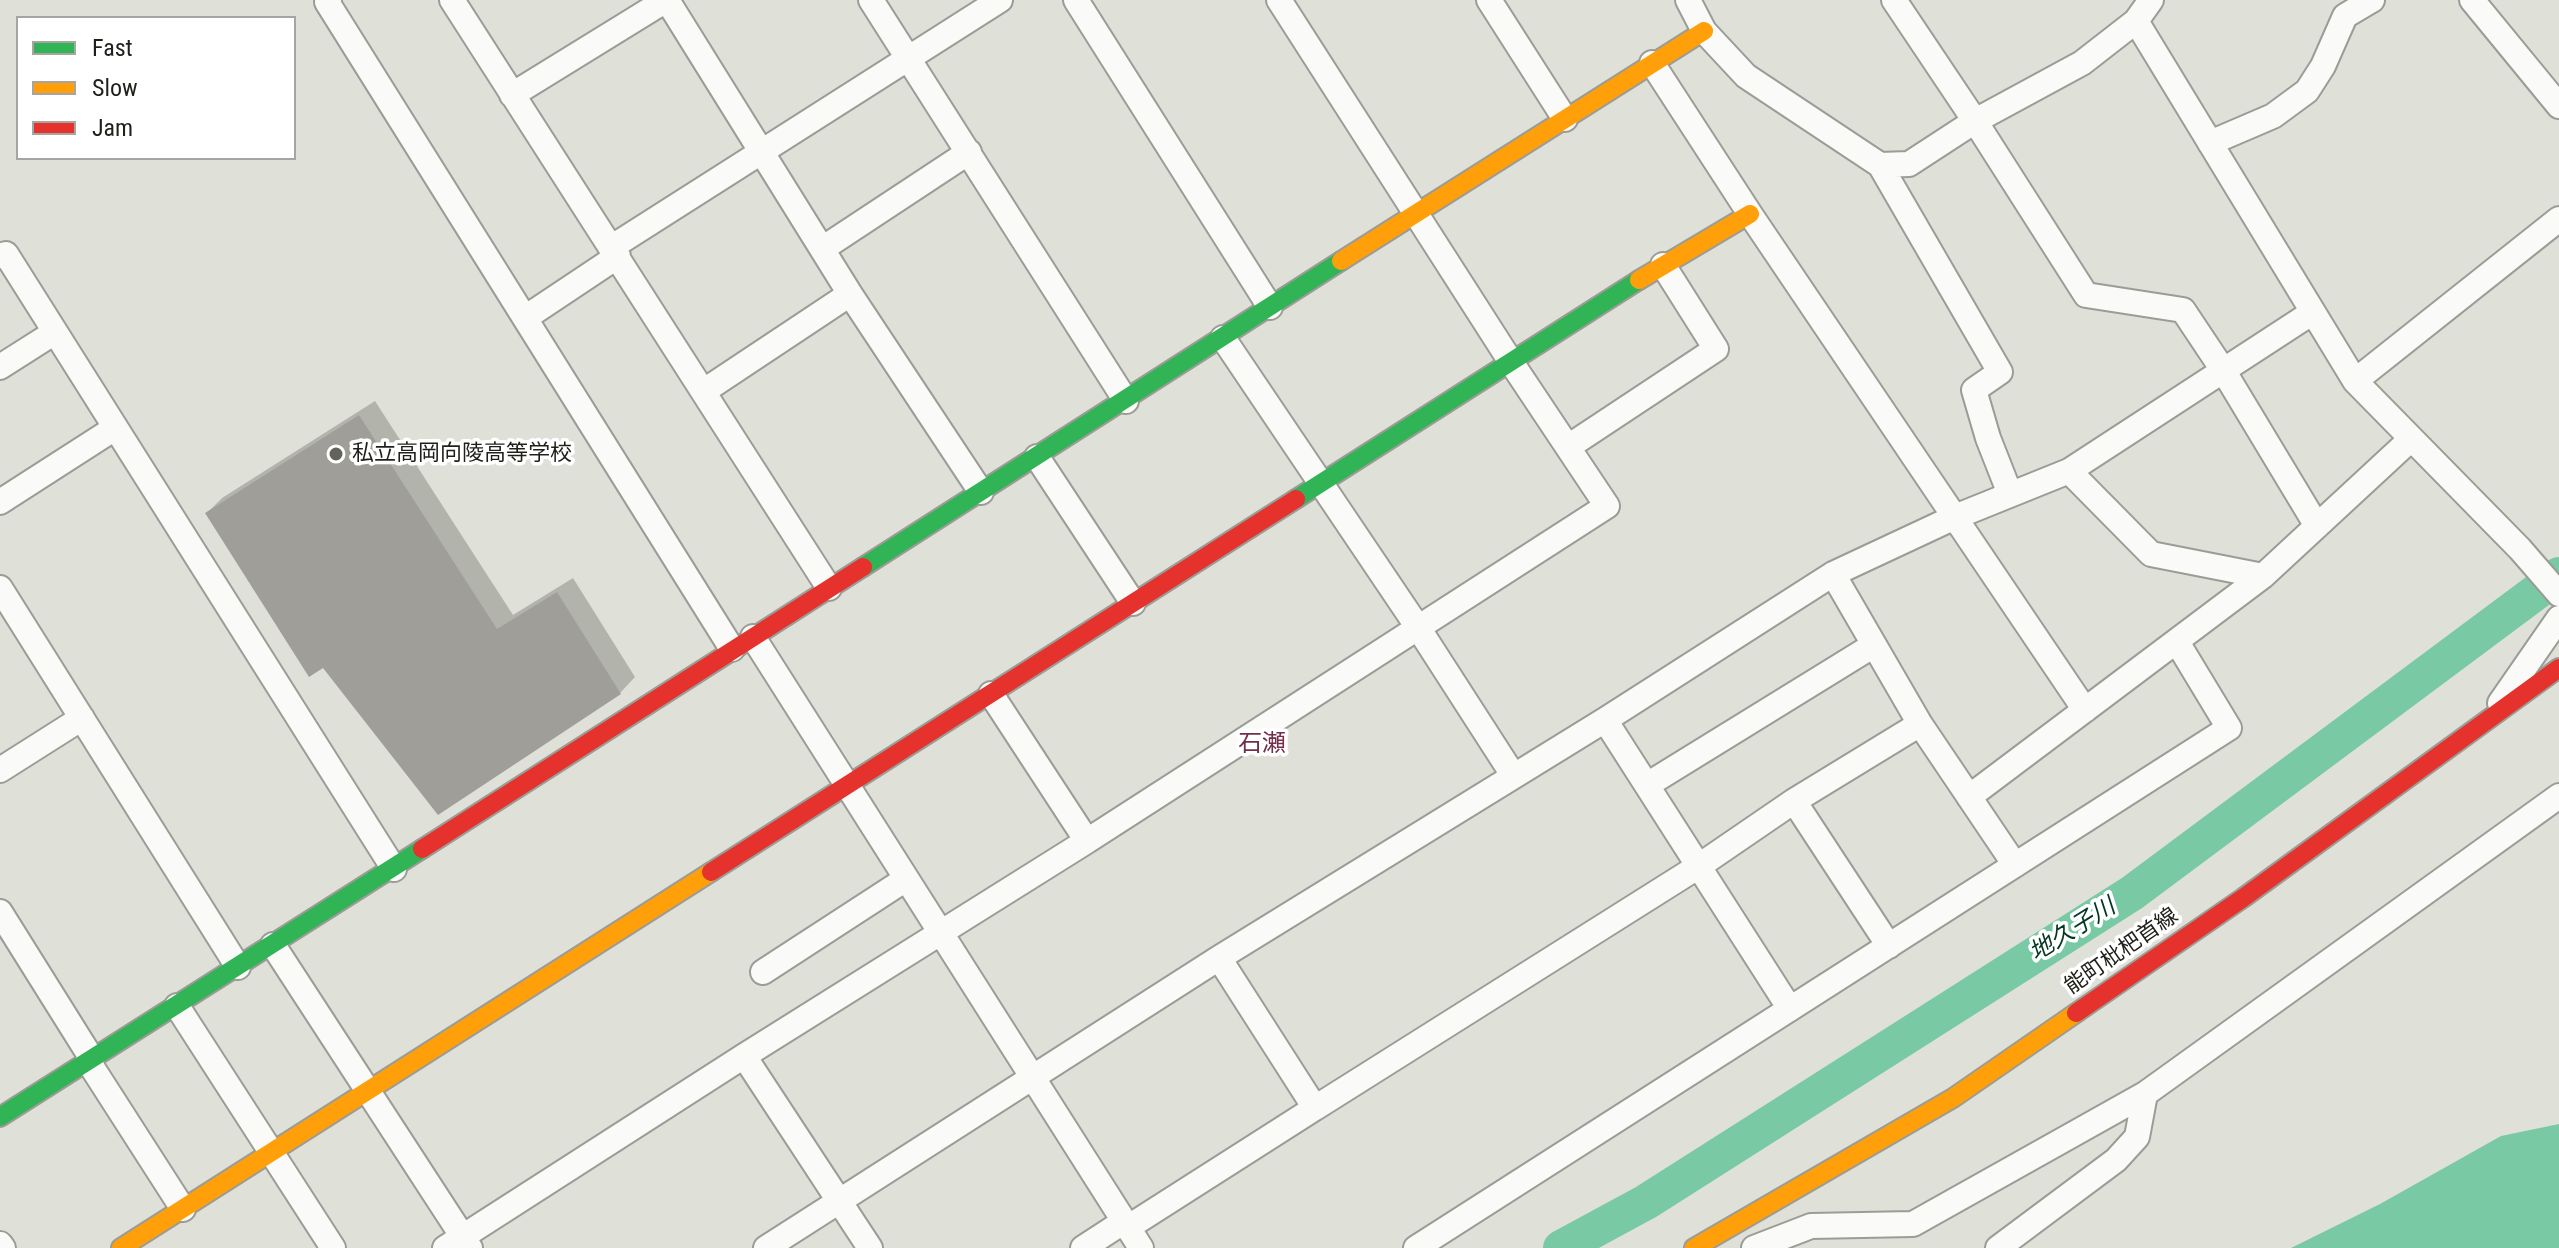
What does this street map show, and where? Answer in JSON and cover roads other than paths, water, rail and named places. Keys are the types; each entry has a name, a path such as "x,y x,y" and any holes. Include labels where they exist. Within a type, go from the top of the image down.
{"street":[{"path":"329,0 327,2 525,318 742,643 845,785 941,931 1130,1233"},
{"path":"452,0 829,588"},
{"path":"512,95 666,0 850,294 981,492"},
{"path":"871,0 1126,401"},
{"path":"525,318 759,151 1000,0"},
{"path":"1076,0 1270,307"},
{"path":"273,945 460,1244 744,1056 1087,841 1607,506 1279,0"},
{"path":"1489,0 1565,119"},
{"path":"1688,0 1704,31 1746,76 1880,165 2000,372 1974,390 1988,438 2010,494"},
{"path":"1894,0 2086,295 2183,310 2317,526"},
{"path":"1880,165 1909,164 1975,121 2082,63 2136,21 2151,0"},
{"path":"2210,143 2273,116 2307,91 2323,66 2345,16 2372,0"},
{"path":"2472,0 2559,106"},
{"path":"2136,21 2355,381 2520,549 2559,594"},
{"path":"0,1117 394,869 742,643 1704,31"},
{"path":"1652,63 1750,214 2085,710"},
{"path":"822,249 969,152"},
{"path":"121,1248 1663,265 1750,214"},
{"path":"2355,381 2559,219"},
{"path":"0,256 6,254 394,869"},
{"path":"1568,447 1716,349 1663,265"},
{"path":"704,391 850,294"},
{"path":"766,1248 1219,958 1605,720 1833,574 1955,517 2069,471 2313,312"},
{"path":"0,367 55,332"},
{"path":"1223,338 1513,775"},
{"path":"0,502 115,428"},
{"path":"1969,797 2263,576 2411,439"},
{"path":"1037,457 1133,603"},
{"path":"2069,471 2151,554 2263,576"},
{"path":"1833,574 1920,724 2015,865"},
{"path":"0,588 238,967"},
{"path":"2487,722 2559,618"},
{"path":"1416,1248 2229,728 2177,642"},
{"path":"1647,785 1874,645"},
{"name":"能町枇杷首線","path":"1694,1248 1953,1098 2243,898 2559,668"},
{"path":"991,694 1087,841"},
{"path":"0,770 82,718"},
{"path":"1605,720 1790,1009"},
{"path":"1083,1248 1130,1233 1315,1108 1699,866 1794,801 1920,724"},
{"path":"1754,1248 1811,1226 1913,1224 2145,1094 2559,796"},
{"path":"1794,801 1889,946"},
{"path":"763,972 906,879"},
{"path":"0,912 183,1209"},
{"path":"1219,958 1315,1108"},
{"path":"177,1006 333,1248"},
{"path":"744,1056 870,1248"},
{"path":"1998,1248 2116,1160 2137,1137 2145,1094"}],"waterway":[{"name":"地久子川","path":"1561,1248 1646,1202 2132,893 2559,575"}],"place":[{"name":"私立高岡向陵高等学校","path":"336,454"}],"district":[{"name":"石瀬","path":"1262,745"}]}
